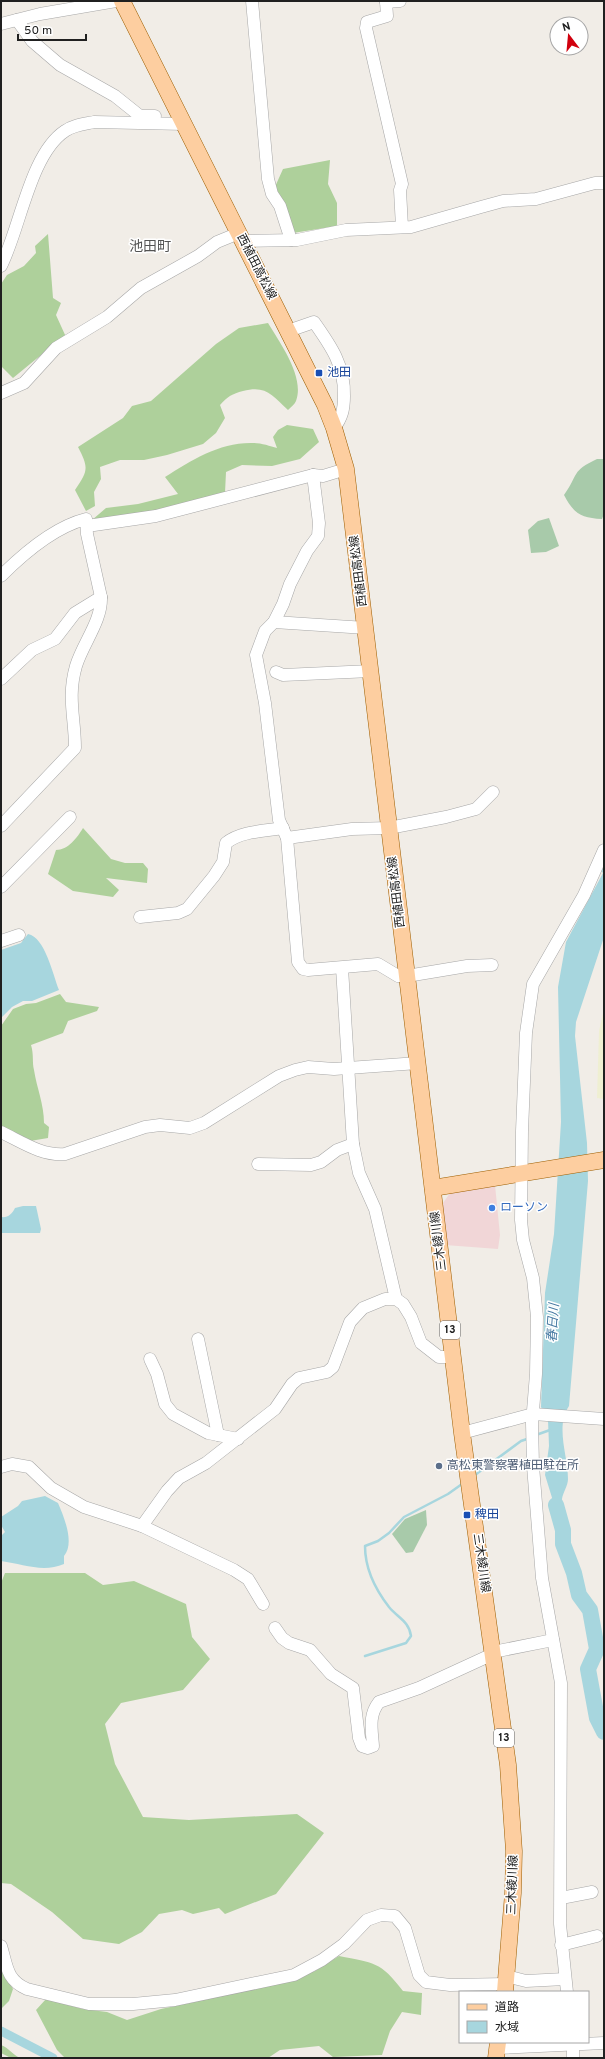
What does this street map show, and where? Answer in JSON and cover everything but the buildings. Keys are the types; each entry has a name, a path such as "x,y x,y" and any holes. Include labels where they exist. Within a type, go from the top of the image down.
{"main road":[{"name":"西植田高松線","path":"122,1 288,330 334,428 346,469 433,1188"},
{"path":"433,1188 600,1161"},
{"name":"三木綾川線","path":"433,1188 462,1433 508,1765 514,1852 514,1893 505,1984"}],"street":[{"path":"1,24 116,1"},
{"path":"252,1 268,179 272,194 280,206 291,240"},
{"path":"400,1 386,2 387,16 367,22 366,28 402,184 400,190 402,227"},
{"path":"17,20 32,41 60,65 115,96 140,116 182,120"},
{"path":"1,266 43,156 56,138 66,130 80,124 94,122 182,120"},
{"path":"1,394 24,383 56,348 107,317 141,288 198,256 217,242 240,237 291,240 346,230 411,227 503,201 536,199 595,183 604,183"},
{"path":"288,330 314,322 337,357 342,370 344,406 341,420 334,428"},
{"path":"87,526 156,516 313,476 323,476 346,469"},
{"path":"313,476 319,523 318,536 307,551 290,584 283,604 274,622 265,631 256,654 265,703 279,820 285,833 298,962 303,969 308,970 378,964 398,976 407,976 467,966 492,965"},
{"path":"1,576 16,561 48,538 73,523 86,520 87,534 101,597 101,608 76,665 71,689 75,748 1,826"},
{"path":"1,678 32,650 55,639 75,612 101,597"},
{"path":"274,622 366,628"},
{"path":"276,672 283,675 371,671"},
{"path":"140,917 178,913 186,909 214,876 223,862 226,843 231,839 246,834 390,828 476,810 493,792"},
{"path":"1,887 70,817"},
{"path":"566,1991 561,1945 561,1683 542,1578 533,1466 537,1317 533,1278 523,1240 521,1220 526,1033 533,984 539,970 584,895 604,850"},
{"path":"1,941 19,935"},
{"path":"342,968 347,1068 353,1144 359,1173 375,1209 396,1299"},
{"path":"1,1132 42,1152 52,1155 65,1154 144,1127 160,1126 190,1128 204,1123 279,1076 295,1070 308,1067 347,1068 418,1062"},
{"path":"258,1164 311,1165 321,1162 337,1150 353,1144"},
{"path":"142,1526 167,1491 180,1478 206,1463 275,1409 292,1384 300,1378 327,1372 333,1367 350,1322 363,1308 385,1299 396,1299 403,1304 411,1317 421,1343 440,1357 453,1358"},
{"path":"198,1339 218,1435"},
{"path":"150,1359 157,1374 164,1404 173,1414 208,1433 238,1439"},
{"path":"462,1433 535,1414 604,1419"},
{"path":"1,1467 12,1464 29,1467 51,1488 84,1507 142,1526 243,1576 248,1579 263,1604"},
{"path":"275,1628 282,1638 289,1643 310,1650 323,1668 353,1688 359,1738 362,1746 368,1748 373,1746 371,1720 375,1708 379,1702 419,1688 493,1653 553,1640"},
{"path":"561,1898 592,1892"},
{"path":"1,1946 7,1970 17,1985 89,2004 134,2004 174,2000 294,1975 322,1960 344,1944 367,1920 381,1914 395,1916 405,1928 419,1975 426,1982 450,1985 505,1984 526,1980 565,1979"},
{"path":"561,1945 596,1936"},
{"path":"573,2043 573,2058"},
{"path":"497,2049 573,2043 604,2043"}],"shaded area":[{"path":"495,1185 500,1235 498,1249 445,1245 441,1206 450,1193"}],"green space":[{"path":"330,160 328,184 337,203 337,226 293,233 274,189 283,169"},
{"path":"48,234 53,298 61,303 56,315 66,337 52,346 13,378 1,366 1,284 7,275 24,266 36,253 35,246"},
{"path":"268,323 285,350 294,371 298,392 293,406 288,410 273,396 263,390 251,389 233,394 220,405 225,418 216,433 203,444 167,455 144,460 120,460 100,467 101,479 94,492 95,506 86,511 75,490 85,474 86,469 78,447 123,418 132,406 151,401 216,344 239,328"},
{"path":"287,425 313,429 319,442 300,459 272,466 242,465 226,472 225,493 164,510 92,520 106,508 138,504 178,494 165,477 207,453 241,443 262,444 277,448 273,437 278,430"},
{"path":"597,459 604,459 604,514 602,519 589,518 579,514 571,507 564,495 579,470"},
{"path":"549,518 559,546 546,552 531,553 528,530 538,521"},
{"path":"83,828 111,859 125,863 143,863 148,869 147,883 106,878 119,890 113,897 73,891 48,874 56,850 68,846"},
{"path":"60,994 66,1002 99,1007 97,1011 68,1021 63,1033 31,1045 33,1067 43,1109 44,1123 49,1127 48,1138 30,1141 1,1128 1,1026 13,1009 26,1004 36,1003"},
{"path":"604,1009 604,1099 597,1098 599,1031"},
{"path":"426,1510 427,1525 413,1552 406,1553 392,1534 405,1519"},
{"path":"5,1573 85,1573 103,1585 134,1581 186,1604 192,1637 210,1659 183,1690 121,1703 105,1724 115,1764 143,1817 189,1820 297,1814 324,1833 276,1894 225,1914 219,1908 193,1914 182,1910 159,1914 142,1932 119,1944 83,1939 52,1912 11,1884 1,1883 1,1583"},
{"path":"339,1956 361,1960 376,1965 388,1974 403,1991 422,1993 421,2015 402,2012 390,2031 382,2055 333,2057 319,2046 280,2050 268,2058 65,2058 57,2050 36,2010 46,1999 83,2009 107,2012 127,2020 161,2009 278,1984 315,1971"},
{"path":"1,1969 13,1989 9,2001 1,2009"},
{"path":"1,2045 20,2058 11,2058 1,2053"}],"water":[{"path":"604,865 604,937 576,1022 575,1036 587,1143 588,1181 569,1406 563,1423 563,1441 568,1479 561,1503 562,1530 545,1475 549,1446 548,1420 541,1407 545,1293 554,1234 561,1122 558,987 566,942 603,873 601,871"},
{"path":"28,934 34,937 44,949 59,990 32,1001 23,1001 12,1007 1,1018 1,950 21,943"},
{"path":"23,1206 36,1206 41,1229 40,1233 1,1233 1,1217 8,1216 15,1208"},
{"path":"45,1496 58,1503 65,1522 69,1537 69,1544 64,1556 64,1564 56,1567 41,1568 1,1561 1,1536 5,1532 1,1525 1,1517 18,1506 22,1501"}],"waterway":[{"path":"536,1435 550,1430"},
{"path":"475,1475 521,1441 530,1438"},
{"path":"365,1656 406,1643 411,1636 406,1623 392,1611 375,1586 369,1571 365,1554 365,1546 378,1541 389,1533 404,1517 448,1494 462,1484"},
{"name":"春日川","path":"556,1505 563,1530 563,1544 574,1573 579,1595 590,1610 597,1649 588,1669 597,1718 604,1732"},
{"path":"1,2031 53,2058"}],"place":[{"name":"池田","path":"319,373"},
{"name":"ローソン","path":"492,1208"},
{"name":"高松東警察署植田駐在所","path":"439,1466"},
{"name":"稗田","path":"467,1515"}],"district":[{"name":"池田町","path":"150,247"}]}
